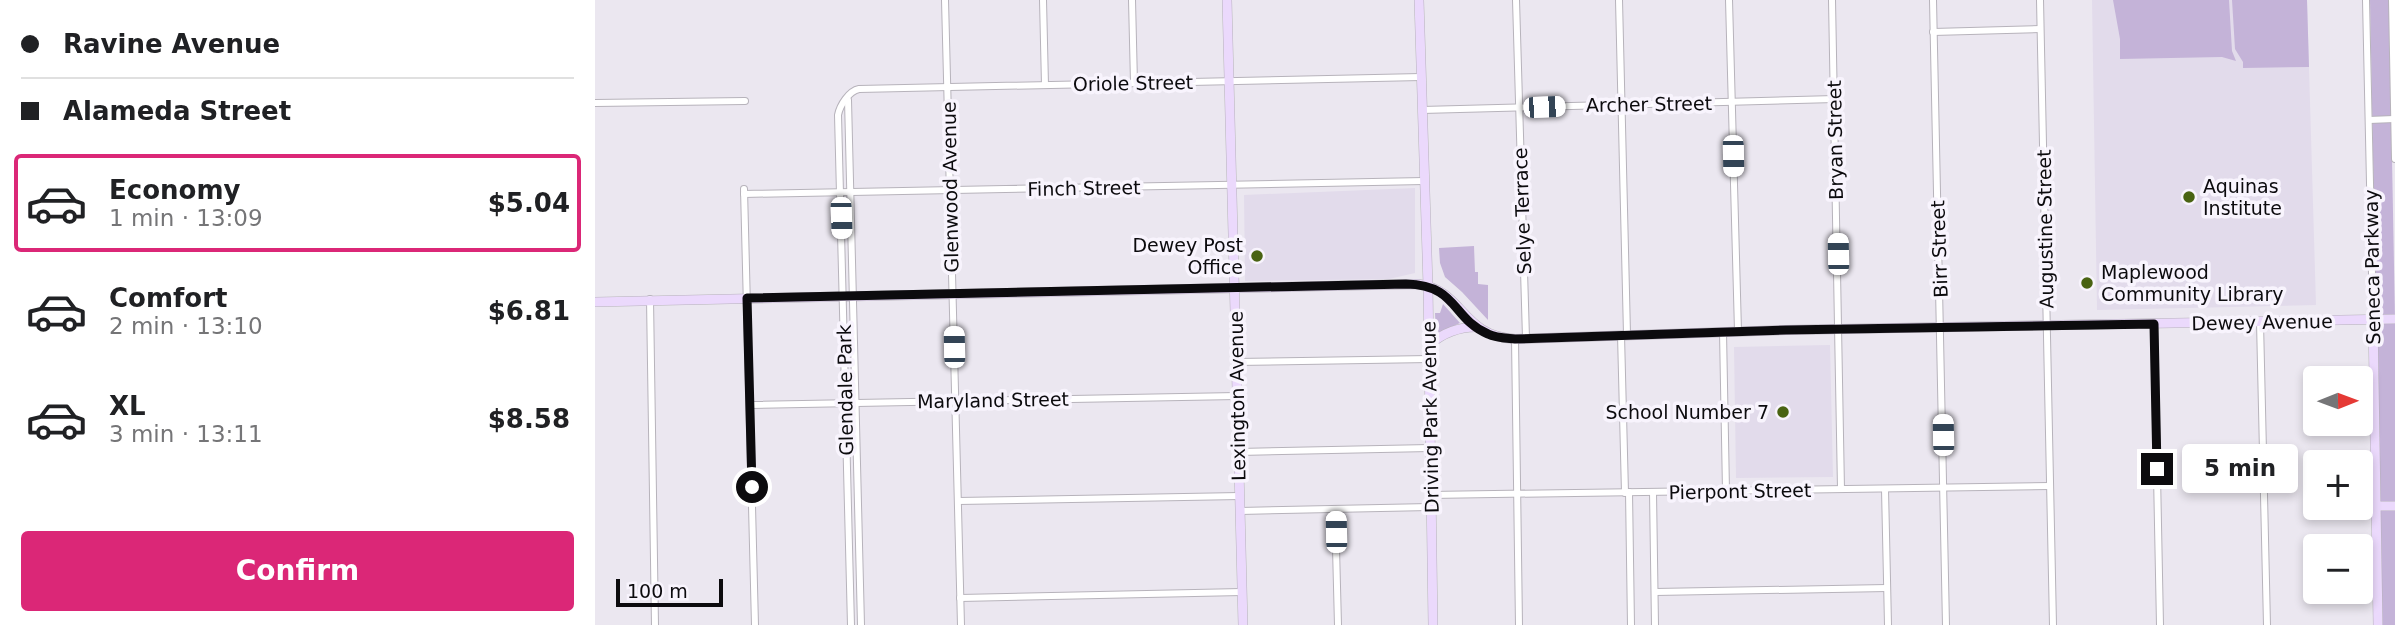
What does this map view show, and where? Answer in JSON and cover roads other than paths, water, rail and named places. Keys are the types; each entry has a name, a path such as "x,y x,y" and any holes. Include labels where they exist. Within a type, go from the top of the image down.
{"street":[{"name":"Glenwood Avenue","path":"945,0 961,625"},
{"path":"1043,0 1045,85"},
{"path":"1132,0 1134,83"},
{"name":"Lexington Avenue","path":"1227,0 1243,625"},
{"name":"Driving Park Avenue","path":"1419,0 1430,359 1433,625"},
{"name":"Selye Terrace","path":"1516,0 1526,338"},
{"path":"1619,0 1631,625"},
{"path":"1729,0 1738,331"},
{"name":"Bryan Street","path":"1832,0 1841,489"},
{"name":"Birr Street","path":"1933,0 1946,625"},
{"name":"Augustine Street","path":"2040,0 2053,625"},
{"name":"Seneca Parkway","path":"2366,0 2378,625"},
{"path":"2392,0 2395,159"},
{"path":"1933,32 2040,29"},
{"name":"Oriole Street","path":"848,98 853,91 859,89 1421,77"},
{"name":"Glendale Park","path":"848,98 850,192 846,403 851,625"},
{"name":"Glendale Park","path":"848,98 838,115 840,192 856,403 861,625"},
{"name":"Archer Street","path":"1422,110 1835,99"},
{"path":"595,103 745,101"},
{"path":"2369,120 2394,119"},
{"name":"Finch Street","path":"747,298 744,192 1424,181"},
{"path":"595,302 1406,284 1428,286"},
{"name":"Dewey Avenue","path":"1428,286 1445,294 1476,327 1492,336 1515,339 1738,331 2395,319"},
{"path":"747,298 755,625"},
{"path":"650,299 655,625"},
{"path":"2260,322 2267,625"},
{"path":"2154,324 2160,625"},
{"path":"1429,345 1456,328 1476,327"},
{"path":"1723,332 1726,491"},
{"path":"1515,339 1519,625"},
{"path":"1236,362 1430,359"},
{"name":"Maryland Street","path":"750,405 1237,396"},
{"path":"1239,452 1430,448"},
{"name":"Pierpont Street","path":"1430,495 2050,486"},
{"path":"1885,489 1888,625"},
{"path":"1653,492 1655,625"},
{"path":"958,501 1240,496"},
{"path":"2377,506 2395,506"},
{"path":"1240,511 1430,507"},
{"path":"1335,509 1338,625"},
{"path":"1655,592 1887,588"},
{"path":"960,598 1242,592"}],"place":[{"name":"Aquinas Institute","path":"2189,197"},
{"name":"Dewey Post Office","path":"1257,256"},
{"name":"Maplewood Community Library","path":"2087,283"},
{"name":"School Number 7","path":"1783,412"}]}
